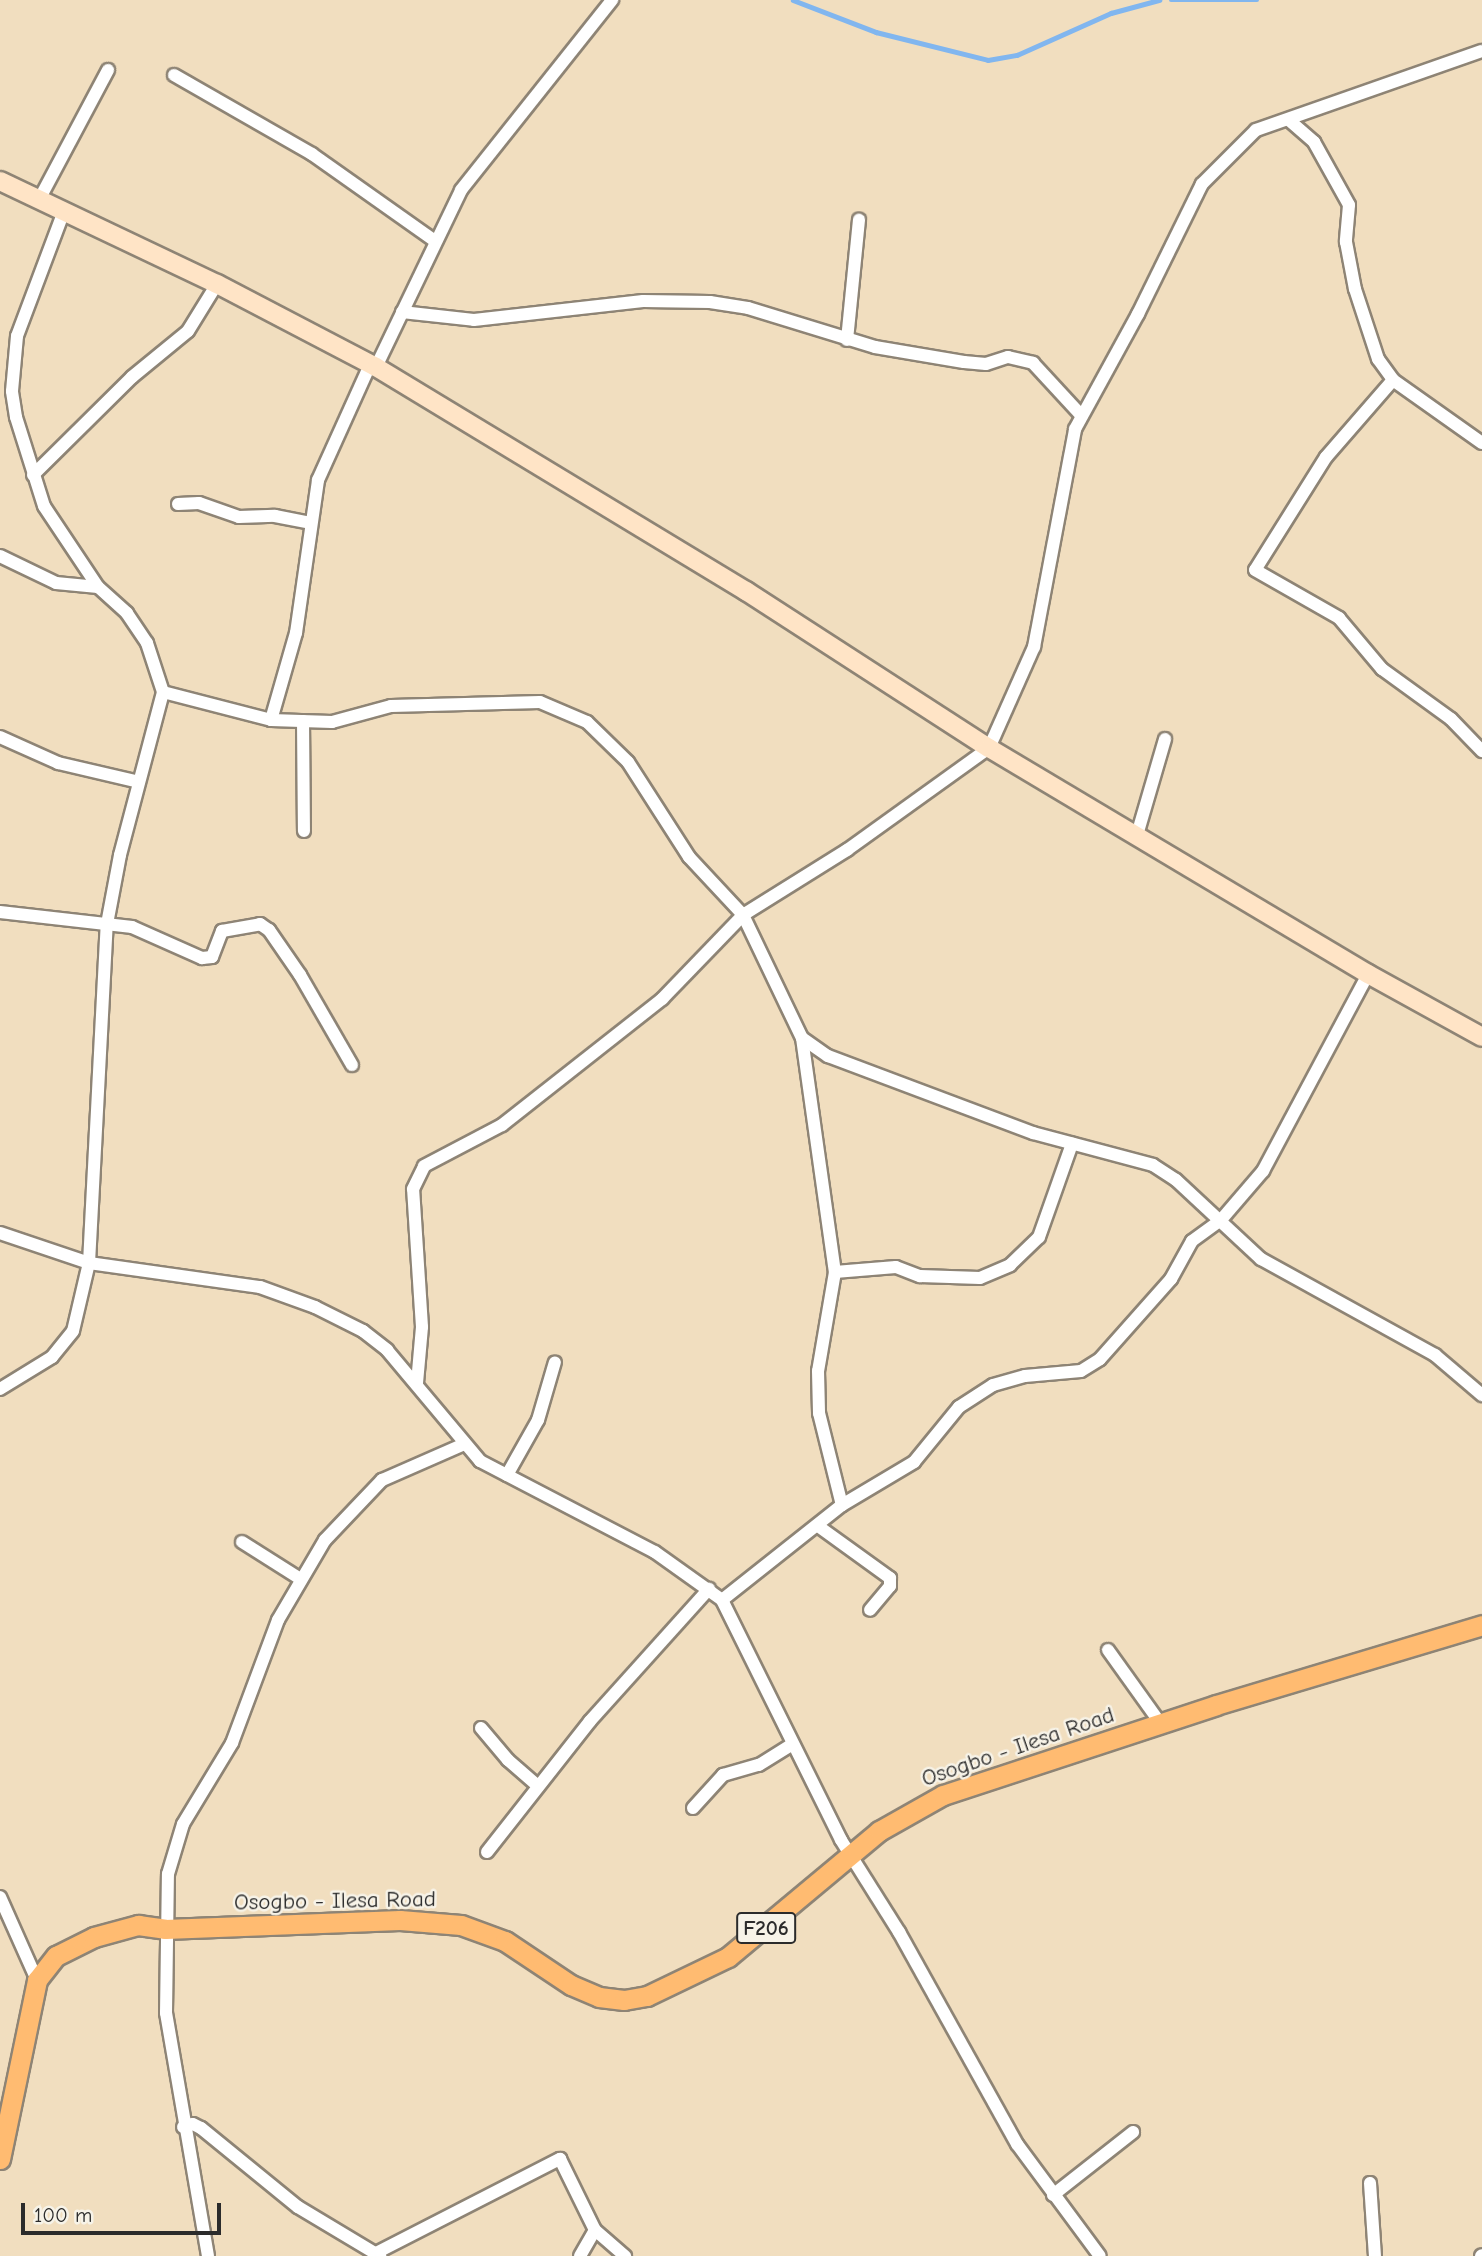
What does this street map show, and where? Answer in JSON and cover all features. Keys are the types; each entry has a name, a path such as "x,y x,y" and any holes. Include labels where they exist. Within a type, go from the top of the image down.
{"main road":[{"path":"0,181 217,284 373,366 746,591 989,748 1368,974 1482,1037"},
{"name":"Osogbo - Ilesa Road","path":"37,1980 44,1966 75,1944 138,1925 165,1929 373,1920 461,1925 505,1941 571,1985 599,1997 624,2000 669,1987 728,1957 879,1831 943,1795 1161,1724 1482,1625"},
{"path":"0,2159 37,1980"}],"street":[{"path":"271,720 296,633 318,480 461,190 612,0"},
{"path":"417,1383 422,1327 414,1189 424,1166 502,1125 662,999 743,915 847,850 989,748 1034,647 1068,457 1081,415 1138,314 1202,184 1256,130 1290,121 1482,51"},
{"path":"40,198 108,70"},
{"path":"174,75 312,154 435,241"},
{"path":"1290,121 1314,142 1349,205 1346,242 1355,289 1378,359 1393,380 1482,443"},
{"path":"0,1389 52,1357 73,1331 89,1263 107,924 139,782 163,692 147,643 127,613 98,587 44,506 16,417 13,360 26,308 64,211"},
{"path":"847,340 859,220"},
{"path":"33,475 132,377 188,331 217,284"},
{"path":"402,312 474,320 643,301 710,302 748,308 847,340 964,362 986,364 1008,357 1033,363 1081,415"},
{"path":"1393,380 1326,457 1255,570 1339,618 1382,668 1451,719 1482,751"},
{"path":"178,504 199,503 239,517 275,516 310,523"},
{"path":"0,556 56,583 98,587"},
{"path":"163,692 271,720 303,721 362,717 391,706 512,700 540,702 568,713 606,737 628,761 689,857 743,915 802,1038 835,1272 818,1371 819,1413 842,1505"},
{"path":"303,721 304,831"},
{"path":"0,737 58,763 139,782"},
{"path":"1137,835 1165,739"},
{"path":"0,912 132,927 202,958 212,957 222,931 265,926 300,975 352,1065"},
{"path":"722,1600 842,1505 914,1462 959,1407 993,1385 1025,1376 1081,1371 1100,1359 1171,1279 1192,1241 1220,1221 1263,1171 1290,1127 1307,1085 1368,974"},
{"path":"802,1038 828,1056 1072,1144 1153,1165 1176,1180 1261,1259 1435,1355 1482,1395"},
{"path":"835,1272 896,1267 920,1276 980,1278 1010,1265 1039,1237 1072,1144"},
{"path":"0,1233 89,1263 260,1287 315,1307 363,1331 417,1383 462,1445 480,1461 654,1552 722,1600 792,1744 851,1854 1017,2144 1100,2256"},
{"path":"507,1475 538,1420 555,1362"},
{"path":"208,2256 183,2127 166,2014 165,1929 168,1874 183,1824 232,1742 278,1620 299,1578 325,1540 382,1480 462,1445"},
{"path":"818,1526 890,1578 890,1586 870,1610"},
{"path":"242,1542 299,1578"},
{"path":"487,1852 590,1721 709,1589"},
{"path":"1108,1650 1161,1724"},
{"path":"481,1728 508,1760 538,1786"},
{"path":"693,1808 723,1775 759,1765 792,1744"},
{"path":"0,1897 37,1980"},
{"path":"183,2127 193,2124 201,2128 298,2207 378,2255 560,2159 595,2230 625,2256"},
{"path":"1053,2194 1133,2132"},
{"path":"1370,2183 1375,2256"},
{"path":"580,2256 595,2230"}],"waterway":[{"path":"793,0 876,32 988,60 1017,55 1111,13 1159,0"},
{"path":"1171,0 1257,0"}]}
